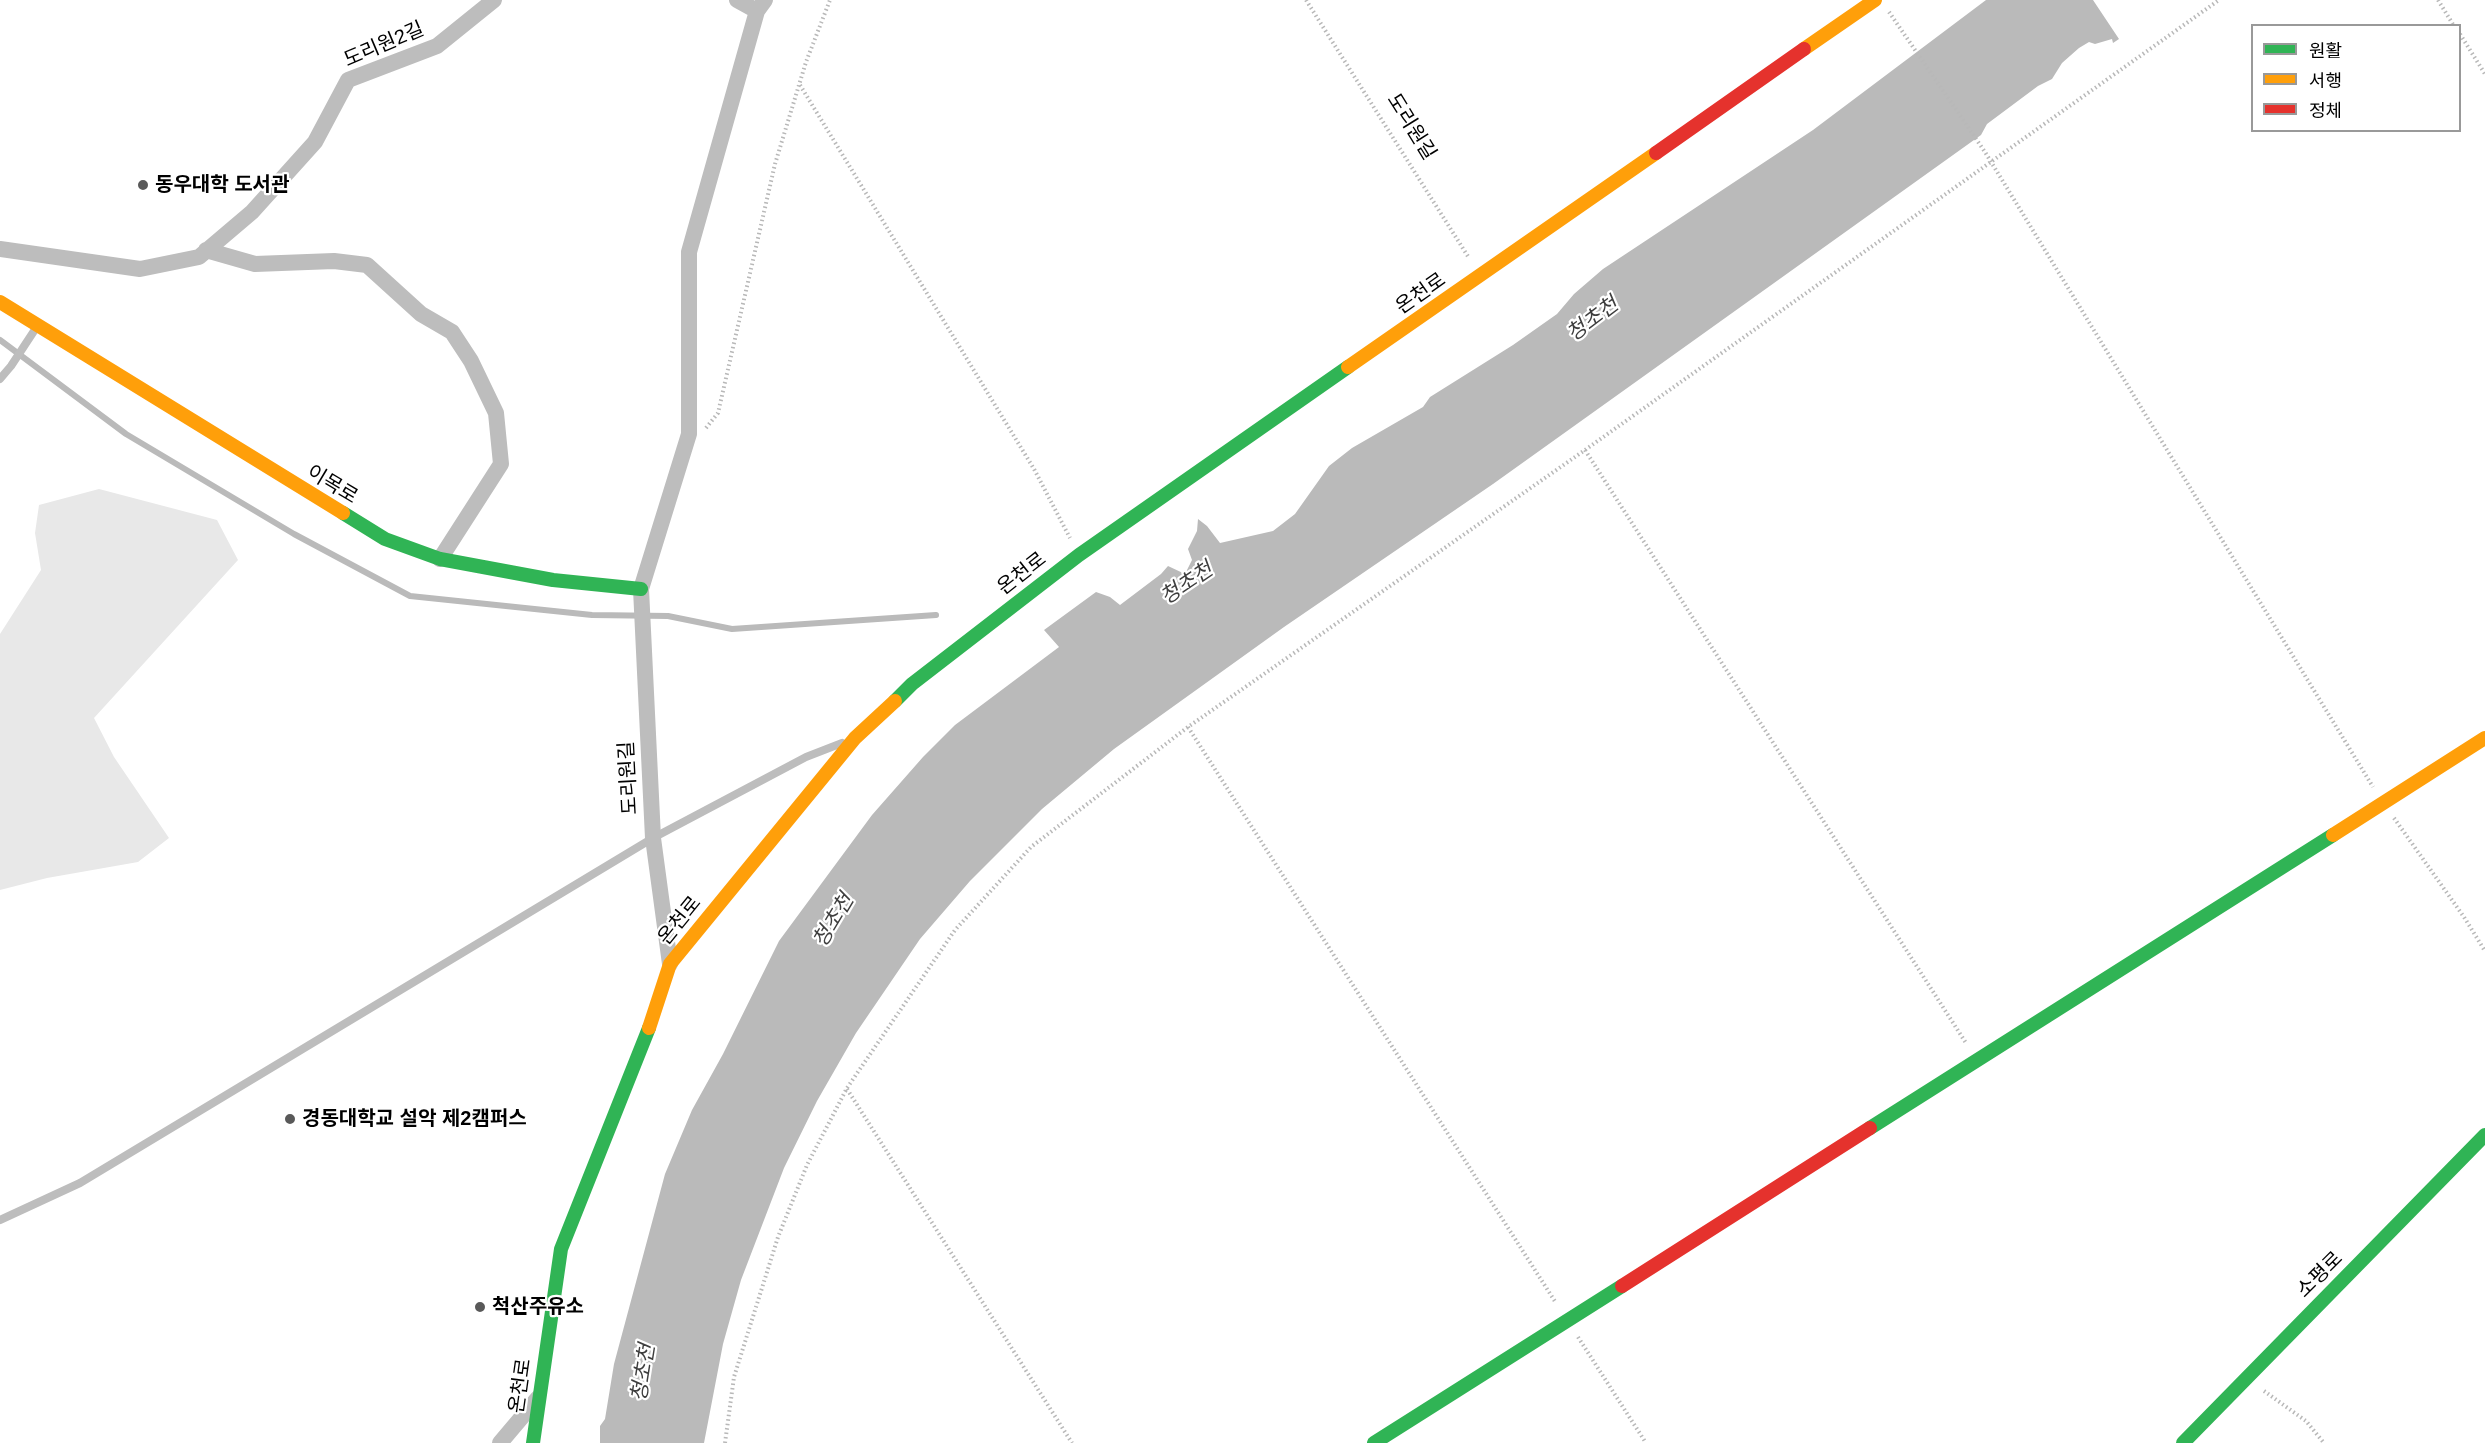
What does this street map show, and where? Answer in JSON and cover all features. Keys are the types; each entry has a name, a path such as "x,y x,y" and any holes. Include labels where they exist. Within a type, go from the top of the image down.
{"street":[{"name":"도리원2길","path":"0,249 140,269 199,257 252,212 315,142 348,80 437,46 494,0"},
{"path":"641,589 689,434 689,252 761,5 736,0"},
{"name":"온천로","path":"533,1443 561,1249 650,1025 670,964 855,738 912,684 1079,555 1875,0"},
{"path":"206,250 255,264 334,261 367,266 421,314 452,332 471,361 496,413 501,464 440,559"},
{"name":"이목로","path":"0,302 35,329 385,539 440,559 554,580 641,589"},
{"name":"도리원길","path":"641,589 653,838 670,964"},
{"path":"1374,1443 2485,738"},
{"name":"소평로","path":"2183,1443 2485,1135"},
{"path":"500,1443 539,1397"}],"lane":[{"path":"0,379 35,329"},
{"path":"0,1220 80,1183 653,838 806,758 855,738"}],"path":[{"path":"689,434 709,428 718,413 774,164 821,18 830,0"},
{"name":"도리원길","path":"1306,0 1480,277"},
{"path":"725,1443 734,1377 778,1237 807,1165 847,1088 955,930 1031,847 1188,727 1585,450 2219,0"},
{"path":"2438,0 2453,24"},
{"path":"1895,21 1985,152 1989,162 2383,803 2464,916 2485,951"},
{"path":"2461,36 2485,74"},
{"path":"800,85 1034,470 1079,555"},
{"path":"1585,450 1977,1060"},
{"path":"1188,727 1646,1443"},
{"path":"847,1088 1072,1443"},
{"path":"2248,1376 2274,1399 2306,1421 2324,1443"}],"shaded area":[{"path":"99,489 217,520 238,560 94,718 114,757 169,838 138,862 47,878 0,890 0,634 41,570 35,533 39,505"}],"water":[{"name":"청초천","path":"1986,0 2093,0 2119,39 2113,43 2112,39 2095,44 2089,42 2079,48 2062,63 2052,79 2038,86 1987,124 1981,135 1493,484 1284,627 1114,749 1042,809 970,881 920,939 856,1033 817,1101 784,1168 741,1280 723,1344 704,1443 600,1443 600,1426 605,1419 614,1364 665,1174 692,1110 723,1054 779,941 872,815 923,757 955,725 1059,647 1044,630 1096,592 1110,597 1120,605 1168,566 1185,574 1192,560 1188,549 1197,531 1198,519 1207,526 1220,543 1273,531 1295,514 1329,466 1352,448 1423,407 1430,397 1513,345 1557,314 1574,294 1603,269 1813,130"}],"waterway":[{"path":"0,340 126,434 294,534 410,596 592,615 668,616 732,629 936,615"}],"traffic: fast":[{"path":"895,701 912,684 1079,555 1348,367"},
{"path":"343,513 385,539 440,559 553,580 641,589"},
{"path":"1870,1128 2333,835"},
{"path":"533,1443 561,1249 649,1028"},
{"path":"2183,1443 2485,1135"},
{"path":"1374,1443 1622,1286"}],"traffic: slow":[{"path":"1804,49 1875,0"},
{"path":"1348,367 1656,153"},
{"path":"0,302 343,513"},
{"path":"649,1028 670,964 855,738 895,701"},
{"path":"2333,835 2485,738"}],"traffic: jam":[{"path":"1656,153 1804,49"},
{"path":"1622,1286 1870,1128"}],"place":[{"name":"동우대학 도서관","path":"143,185"},
{"name":"경동대학교 설악 제2캠퍼스","path":"290,1119"},
{"name":"척산주유소","path":"480,1307"}]}
